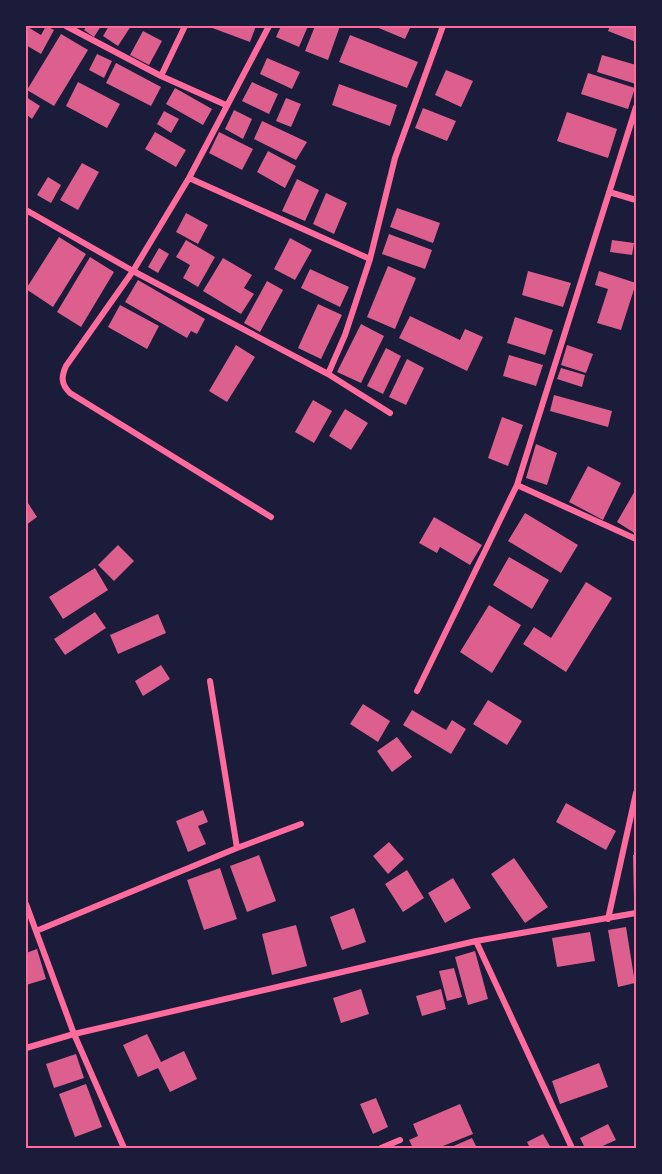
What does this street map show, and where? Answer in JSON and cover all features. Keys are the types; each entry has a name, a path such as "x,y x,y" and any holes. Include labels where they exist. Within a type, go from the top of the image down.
{"street":[{"path":"66,26 161,76 226,105"},
{"path":"161,76 185,26"},
{"path":"269,26 189,177 133,271 66,366 62,377 65,388 70,393 271,518"},
{"path":"328,374 345,335 370,259 395,158 443,26"},
{"path":"417,691 517,485 636,107"},
{"path":"189,177 370,259"},
{"path":"609,192 636,200"},
{"path":"26,210 133,271 328,374 390,413"},
{"path":"517,485 636,539"},
{"path":"210,681 237,848"},
{"path":"608,919 636,793"},
{"path":"36,931 301,824"},
{"path":"26,904 75,1034 124,1149"},
{"path":"26,1048 75,1034 476,940 636,914"},
{"path":"476,940 573,1149"},
{"path":"381,1149 400,1140"}],"building":[{"path":"26,26 41,35 46,26 54,30 41,54 26,45"},
{"path":"87,26 101,26 94,37 84,30"},
{"path":"109,26 131,26 118,46 103,36"},
{"path":"207,26 256,26 250,42"},
{"path":"281,26 308,26 299,47 276,37"},
{"path":"315,26 340,26 328,60 305,51"},
{"path":"374,26 411,26 405,39"},
{"path":"610,26 636,26 636,42 608,31"},
{"path":"143,31 162,41 149,65 130,55"},
{"path":"61,34 88,50 54,106 27,90"},
{"path":"350,35 418,62 407,88 339,62"},
{"path":"97,54 112,61 104,78 89,70"},
{"path":"602,55 636,65 636,84 597,72"},
{"path":"267,58 300,72 292,89 260,74"},
{"path":"116,63 161,87 151,106 106,83"},
{"path":"446,70 473,81 461,107 435,95"},
{"path":"588,73 635,88 628,109 581,94"},
{"path":"78,82 120,104 107,128 66,106"},
{"path":"252,82 278,94 269,114 242,101"},
{"path":"339,84 397,105 390,126 332,105"},
{"path":"175,88 212,109 203,125 166,104"},
{"path":"26,97 40,106 32,119 26,114"},
{"path":"286,98 301,104 291,127 276,121"},
{"path":"423,108 456,121 447,141 415,128"},
{"path":"234,110 252,119 243,139 225,129"},
{"path":"164,111 179,119 171,133 157,124"},
{"path":"567,112 617,129 608,158 557,141"},
{"path":"262,121 307,142 296,160 254,139"},
{"path":"155,132 186,150 176,167 145,149"},
{"path":"219,132 253,149 242,170 209,153"},
{"path":"268,151 296,166 285,188 257,172"},
{"path":"82,163 99,172 78,210 60,200"},
{"path":"48,177 61,185 51,203 37,195"},
{"path":"297,179 319,190 305,221 282,211"},
{"path":"326,193 347,203 334,234 313,224"},
{"path":"397,208 440,223 433,243 390,227"},
{"path":"186,213 208,225 198,244 176,232"},
{"path":"389,234 432,250 425,269 382,254"},
{"path":"59,237 86,254 53,307 26,289"},
{"path":"290,238 312,250 295,280 274,269"},
{"path":"186,240 215,257 198,287 183,278 190,265 176,257"},
{"path":"612,240 634,243 632,255 610,252"},
{"path":"159,248 169,254 158,273 148,267"},
{"path":"90,257 114,272 81,327 57,312"},
{"path":"223,258 252,275 244,288 254,294 241,314 203,291"},
{"path":"388,266 416,278 395,329 367,317"},
{"path":"310,269 349,287 340,307 301,288"},
{"path":"528,271 571,283 563,307 522,295"},
{"path":"599,271 636,283 621,330 597,323 608,289 595,285"},
{"path":"138,280 205,319 197,334 191,331 187,338 125,302"},
{"path":"267,281 283,290 260,332 244,323"},
{"path":"318,304 342,315 321,359 298,348"},
{"path":"120,305 159,326 147,349 108,327"},
{"path":"410,316 460,340 465,329 483,337 467,371 399,338"},
{"path":"515,317 553,330 545,355 507,343"},
{"path":"361,324 384,336 361,383 337,372"},
{"path":"236,345 255,357 227,402 209,391"},
{"path":"567,345 593,354 586,373 561,365"},
{"path":"386,348 401,356 383,394 367,386"},
{"path":"509,355 543,365 536,386 503,376"},
{"path":"407,359 424,368 406,405 389,397"},
{"path":"561,368 585,375 582,387 557,379"},
{"path":"554,395 612,411 608,427 550,411"},
{"path":"313,400 332,411 314,443 295,432"},
{"path":"345,409 368,423 351,450 329,436"},
{"path":"502,417 523,425 508,466 488,458"},
{"path":"536,444 557,453 547,485 526,478"},
{"path":"588,466 621,483 603,520 569,502"},
{"path":"636,489 636,534 617,522"},
{"path":"26,500 37,517 26,525"},
{"path":"525,513 578,545 561,573 508,541"},
{"path":"434,517 482,545 470,565 440,547 437,553 419,543"},
{"path":"118,545 134,561 114,581 98,565"},
{"path":"509,557 549,580 532,609 493,585"},
{"path":"95,568 108,590 63,619 49,597"},
{"path":"586,582 612,598 566,672 523,644 534,627 551,638"},
{"path":"489,605 521,625 492,673 460,652"},
{"path":"95,612 106,628 65,655 54,639"},
{"path":"158,614 166,633 118,654 110,635"},
{"path":"161,665 170,679 143,696 135,681"},
{"path":"488,700 522,721 507,745 473,724"},
{"path":"363,704 390,721 378,742 350,724"},
{"path":"412,710 446,730 452,720 466,729 451,754 403,725"},
{"path":"397,737 412,757 392,772 377,751"},
{"path":"566,803 616,831 606,850 556,822"},
{"path":"203,810 208,822 198,826 206,844 188,852 176,821"},
{"path":"389,842 404,859 388,874 373,856"},
{"path":"259,855 276,901 247,912 230,866"},
{"path":"633,855 636,855 636,898 634,898"},
{"path":"514,858 548,907 525,923 491,874"},
{"path":"220,868 237,919 204,930 187,880"},
{"path":"407,870 424,898 403,912 385,884"},
{"path":"453,878 471,908 445,923 428,893"},
{"path":"354,908 366,942 342,950 330,917"},
{"path":"296,925 307,966 272,975 262,934"},
{"path":"626,927 635,983 618,987 608,930"},
{"path":"590,932 595,961 557,967 552,938"},
{"path":"37,949 46,979 26,985 26,953"},
{"path":"475,951 488,999 468,1005 455,957"},
{"path":"454,968 462,997 447,1001 439,971"},
{"path":"361,989 369,1014 341,1023 333,998"},
{"path":"441,989 446,1009 422,1016 416,996"},
{"path":"147,1034 161,1062 184,1051 197,1079 170,1092 158,1068 138,1077 123,1045"},
{"path":"76,1054 84,1078 54,1088 46,1064"},
{"path":"599,1063 608,1087 560,1104 552,1081"},
{"path":"86,1084 102,1127 75,1137 59,1094"},
{"path":"376,1098 388,1127 373,1134 360,1104"},
{"path":"460,1104 473,1134 438,1148 413,1148 409,1140 418,1136 413,1124"},
{"path":"608,1124 616,1140 598,1148 585,1148 580,1138"},
{"path":"543,1134 551,1148 530,1148 527,1142"},
{"path":"472,1138 477,1148 449,1148"}]}
